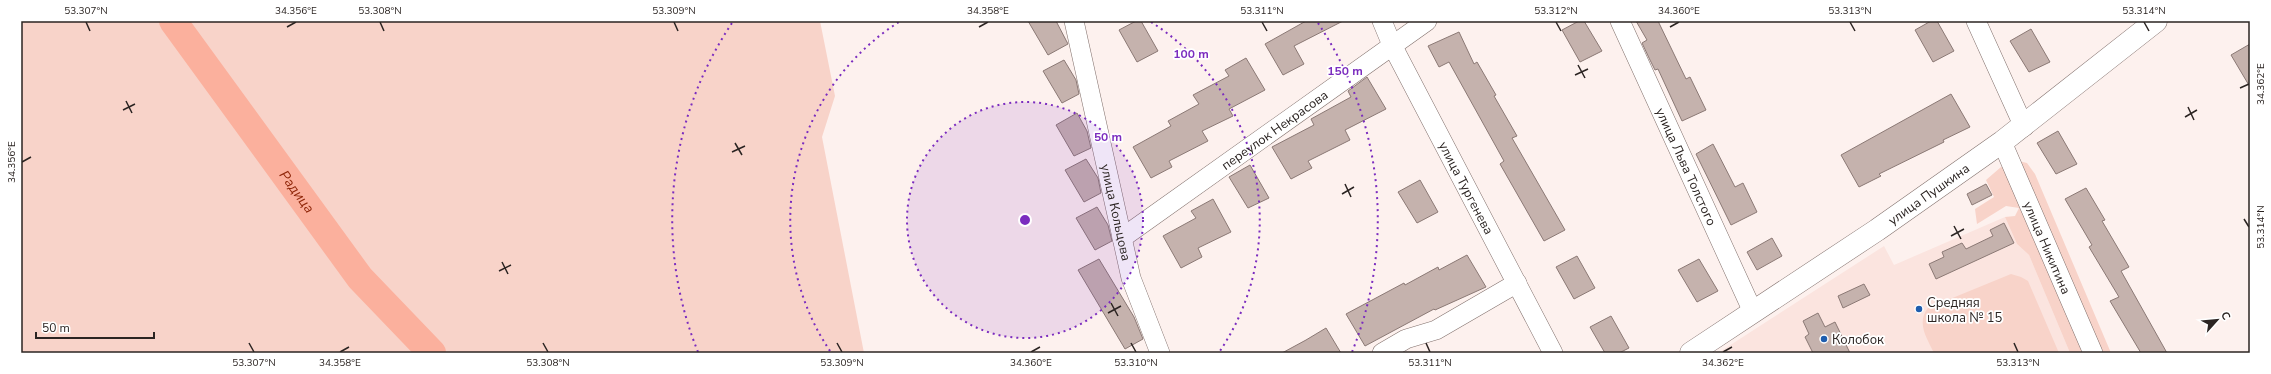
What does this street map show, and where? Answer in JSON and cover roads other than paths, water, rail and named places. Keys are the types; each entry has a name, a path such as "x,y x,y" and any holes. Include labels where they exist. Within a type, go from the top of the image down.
{"street":[{"name":"улица Кольцова","path":"1074,21 1131,278 1160,353"},
{"name":"улица Тургенева","path":"1382,21 1392,45 1553,353"},
{"name":"переулок Некрасова","path":"1122,238 1427,21"},
{"name":"улица Льва Толстого","path":"1620,21 1753,312"},
{"path":"1976,21 2024,127"},
{"name":"улица Пушкина","path":"1691,353 1877,230 2024,127 2156,21"},
{"name":"улица Никитина","path":"2002,142 2093,353"},
{"path":"1382,353 1406,340 1436,330 1517,283"}],"waterway":[{"name":"Радица","path":"173,21 360,278 432,353"}],"place":[{"name":"Средняя школа № 15","path":"1919,309"},
{"name":"Колобок","path":"1824,339"}]}
